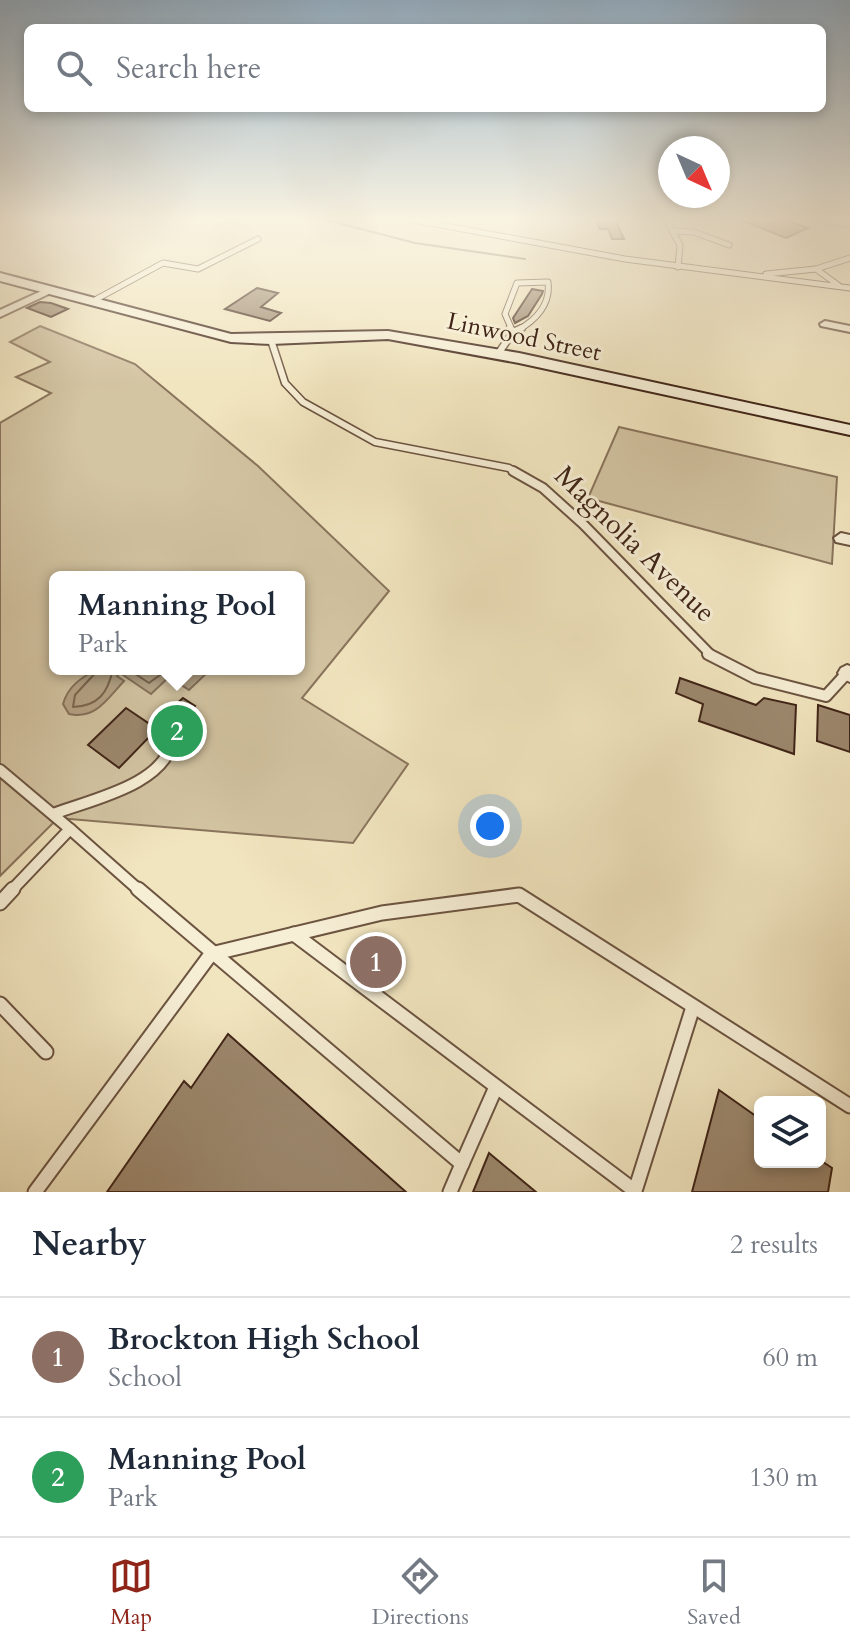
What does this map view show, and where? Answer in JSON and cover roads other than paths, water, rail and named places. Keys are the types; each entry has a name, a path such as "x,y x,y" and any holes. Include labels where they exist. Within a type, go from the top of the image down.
{"street":[{"name":"Linwood Street","path":"0,277 231,338 271,340 377,334 498,354 850,430"},
{"path":"0,314 50,290"},
{"path":"825,324 850,329"}],"lane":[{"path":"93,301 143,274"},
{"path":"728,274 847,288"},
{"path":"738,275 756,274"},
{"path":"824,274 847,288"},
{"path":"498,354 513,332 528,328 542,311 550,289 548,282 517,283 504,310 505,324 513,332"},
{"name":"Magnolia Avenue","path":"271,340 285,383 303,402 337,424 375,442 509,468 543,488 648,588 705,652 755,678 826,696 848,673"},
{"path":"850,419 850,430"},
{"path":"53,814 133,788 168,754 173,738"},
{"path":"0,770 211,954 462,1164"},
{"path":"0,903 70,829"},
{"path":"35,1192 211,954 382,913 519,895 850,1106"},
{"path":"294,934 635,1191 693,1007"},
{"path":"0,1004 46,1052"},
{"path":"450,1192 496,1087"}],"water":[{"path":"87,675 118,675 124,681 94,711 69,714 63,704 68,692"},
{"path":"123,675 205,675 189,690 169,677 151,694"}],"place":[{"name":"Manning Pool","path":"177,731"},
{"name":"Brockton High School","path":"376,962"}]}
